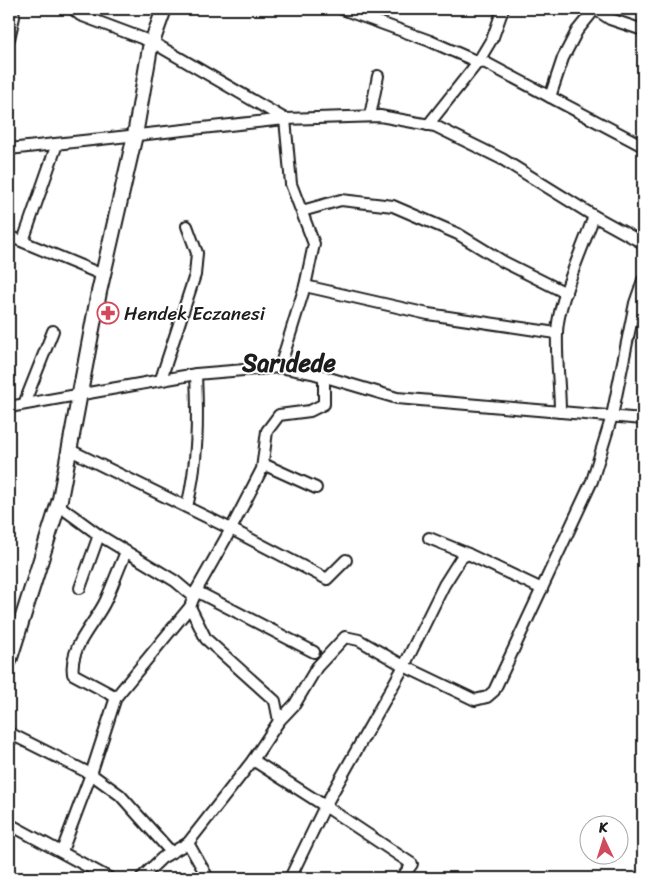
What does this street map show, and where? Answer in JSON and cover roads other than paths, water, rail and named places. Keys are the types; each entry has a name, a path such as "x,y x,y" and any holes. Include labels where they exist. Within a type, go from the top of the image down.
{"main road":[{"path":"9,661 58,505 103,275 135,135 152,42 164,9"}],"street":[{"path":"9,40 14,17 13,9"},
{"path":"73,9 80,15 152,42 285,119"},
{"path":"342,9 430,41 478,62 486,63 643,146"},
{"path":"428,125 478,62 493,37 503,9"},
{"path":"550,97 563,58 577,31 594,9 610,19 643,30"},
{"path":"370,116 378,76"},
{"path":"9,149 285,119 370,116 435,126 502,159 594,216 643,243"},
{"path":"280,367 305,286 314,244 291,184 285,119"},
{"path":"22,241 57,144"},
{"path":"302,211 341,200 393,206 458,234 504,262 566,293"},
{"path":"560,412 560,380 556,333 566,293 594,216"},
{"path":"161,379 195,275 197,253 187,226"},
{"path":"9,236 103,275"},
{"path":"141,878 162,858 188,843 253,760 279,721 295,704 317,667 345,638 359,640 404,666 475,700 487,697 494,692 592,481 612,416 635,304 643,280"},
{"path":"305,286 428,314 556,333"},
{"path":"24,404 53,331"},
{"path":"9,407 161,379 280,367 324,376 397,398 643,418"},
{"path":"187,507 195,475 198,430 196,374"},
{"path":"62,851 92,774 116,697 193,598 263,464 268,431 279,416 310,411 324,404 324,376"},
{"path":"70,450 328,579 346,560"},
{"path":"263,464 316,488"},
{"path":"58,505 98,535 175,581 193,598 314,652"},
{"path":"80,588 98,535"},
{"path":"429,538 542,589"},
{"path":"116,697 73,674 72,663 75,652 105,601 126,552"},
{"path":"290,878 325,806 404,666 444,585 461,558 468,554"},
{"path":"193,598 206,639 275,701 279,721"},
{"path":"9,733 92,774 120,795 171,852"},
{"path":"253,760 412,864 402,878"},
{"path":"9,824 109,878"},
{"path":"188,843 208,878"}],"place":[{"name":"Hendek Eczanesi","path":"108,313"}],"district":[{"name":"Sarıdede","path":"289,363"}]}
